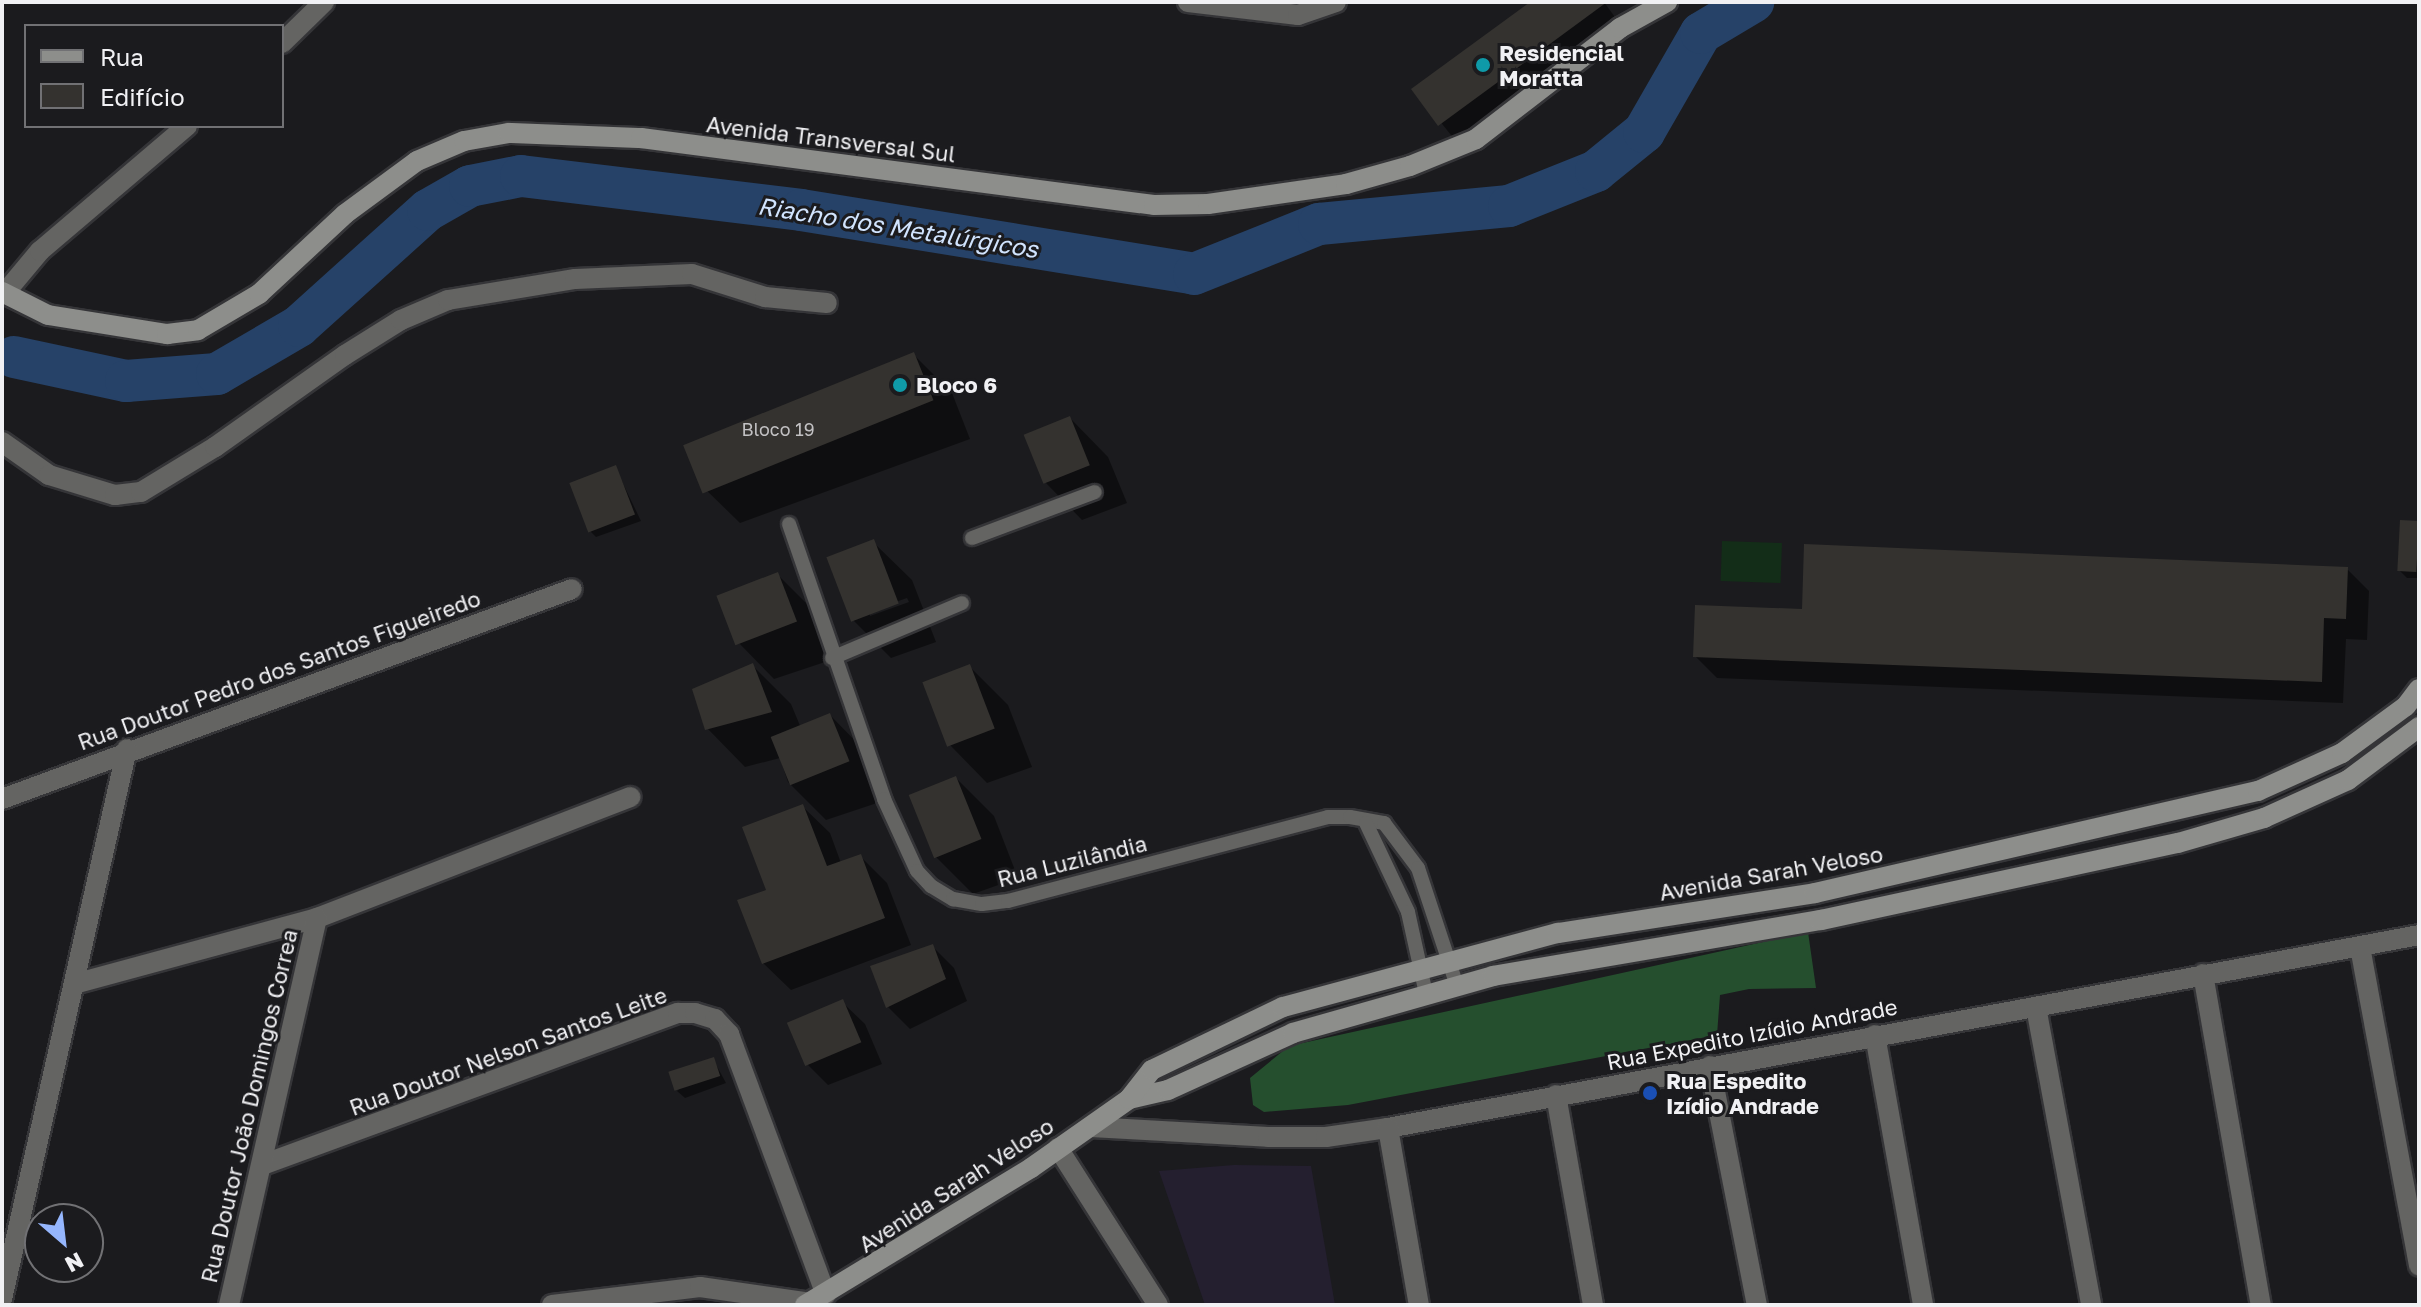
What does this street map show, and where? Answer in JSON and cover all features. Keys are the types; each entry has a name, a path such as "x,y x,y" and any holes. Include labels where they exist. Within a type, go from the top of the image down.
{"main road":[{"name":"Avenida Transversal Sul","path":"3,295 48,315 167,334 198,330 259,294 345,214 417,161 464,141 509,133 641,138 1154,205 1208,204 1346,184 1410,166 1476,139 1620,28 1667,2"},
{"name":"Avenida Sarah Veloso","path":"814,1301 966,1211 1091,1127 1129,1099 1152,1070 1283,1007 1558,933 1815,893 2258,791 2342,753 2406,706 2419,689"},
{"name":"Avenida Sarah Veloso","path":"1129,1099 1168,1090 1293,1033 1426,994 1563,960 1821,920 2178,843 2302,804 2379,760 2419,727"}],"street":[{"path":"284,41 319,8 340,2"},
{"path":"1188,2 1298,15 1336,2"},
{"path":"3,295 40,251 185,128"},
{"path":"2,442 49,475 115,495 141,492 356,348 448,300 575,279 692,274 765,297 827,303"},
{"name":"Rua Doutor Pedro dos Santos Figueiredo","path":"2,799 127,749 572,589"},
{"path":"2,1299 127,749"},
{"path":"74,984 317,918 630,797"},
{"name":"Rua Doutor João Domingos Correa","path":"229,1305 317,918"},
{"name":"Rua Expedito Izídio Andrade","path":"1091,1127 1283,1137 1388,1128 2419,935"},
{"path":"2360,947 2419,1266"},
{"path":"2203,974 2261,1305"},
{"path":"2036,1007 2091,1305"},
{"name":"Rua Doutor Nelson Santos Leite","path":"262,1165 678,1013 695,1013 715,1019 729,1034 814,1301"},
{"path":"1875,1035 1923,1305"},
{"path":"1710,1066 1757,1305"},
{"path":"1556,1095 1593,1305"},
{"path":"1388,1128 1419,1305"},
{"path":"1058,1148 1158,1305"},
{"path":"552,1305 700,1287 814,1301"}],"lane":[{"path":"972,538 1095,492"},
{"name":"Rua Luzilândia","path":"789,524 832,658 917,871 953,899 982,904 1008,901 1328,817 1384,823 1418,868 1457,986"},
{"path":"832,658 962,603"},
{"path":"1366,823 1383,851 1408,912 1426,994"}],"shaded area":[{"path":"1234,1165 1311,1166 1335,1305 1205,1305 1159,1171"}],"green space":[{"path":"1722,541 1782,543 1781,583 1721,581"},
{"path":"1808,932 1816,988 1749,989 1720,995 1717,1035 1348,1105 1264,1112 1253,1105 1250,1078 1289,1046"}],"building":[{"name":"Residencial Moratta","path":"1530,2 1607,2 1438,126 1411,89"},
{"path":"914,352 933,400 703,493 683,445"},
{"path":"1070,416 1090,465 1043,484 1024,435"},
{"path":"616,465 635,514 588,532 569,483"},
{"path":"2400,520 2419,521 2416,572 2397,571"},
{"path":"874,539 899,603 851,622 826,557"},
{"path":"1804,544 2348,567 2346,619 2324,618 2322,682 1693,657 1695,605 1802,609"},
{"path":"778,572 797,621 735,645 716,596"},
{"path":"753,663 772,712 705,730 692,689"},
{"path":"970,664 995,728 947,747 922,682"},
{"path":"830,713 849,761 790,785 771,737"},
{"path":"956,776 981,839 934,858 909,795"},
{"path":"803,804 827,866 861,854 885,918 762,964 737,900 766,890 742,827"},
{"path":"933,944 946,979 886,1008 870,966"},
{"path":"843,999 861,1042 805,1066 787,1023"},
{"path":"714,1057 720,1076 675,1091 668,1072"}],"waterway":[{"name":"Riacho dos Metalúrgicos","path":"14,357 126,381 217,374 299,326 428,210 470,186 521,176 801,210 1194,274 1319,224 1509,206 1596,171 1644,132 1701,33 1753,2"}],"place":[{"name":"Residencial Moratta","path":"1483,65"},
{"name":"Bloco 6","path":"900,385"},
{"name":"Rua Espedito Izídio Andrade","path":"1650,1093"}]}
